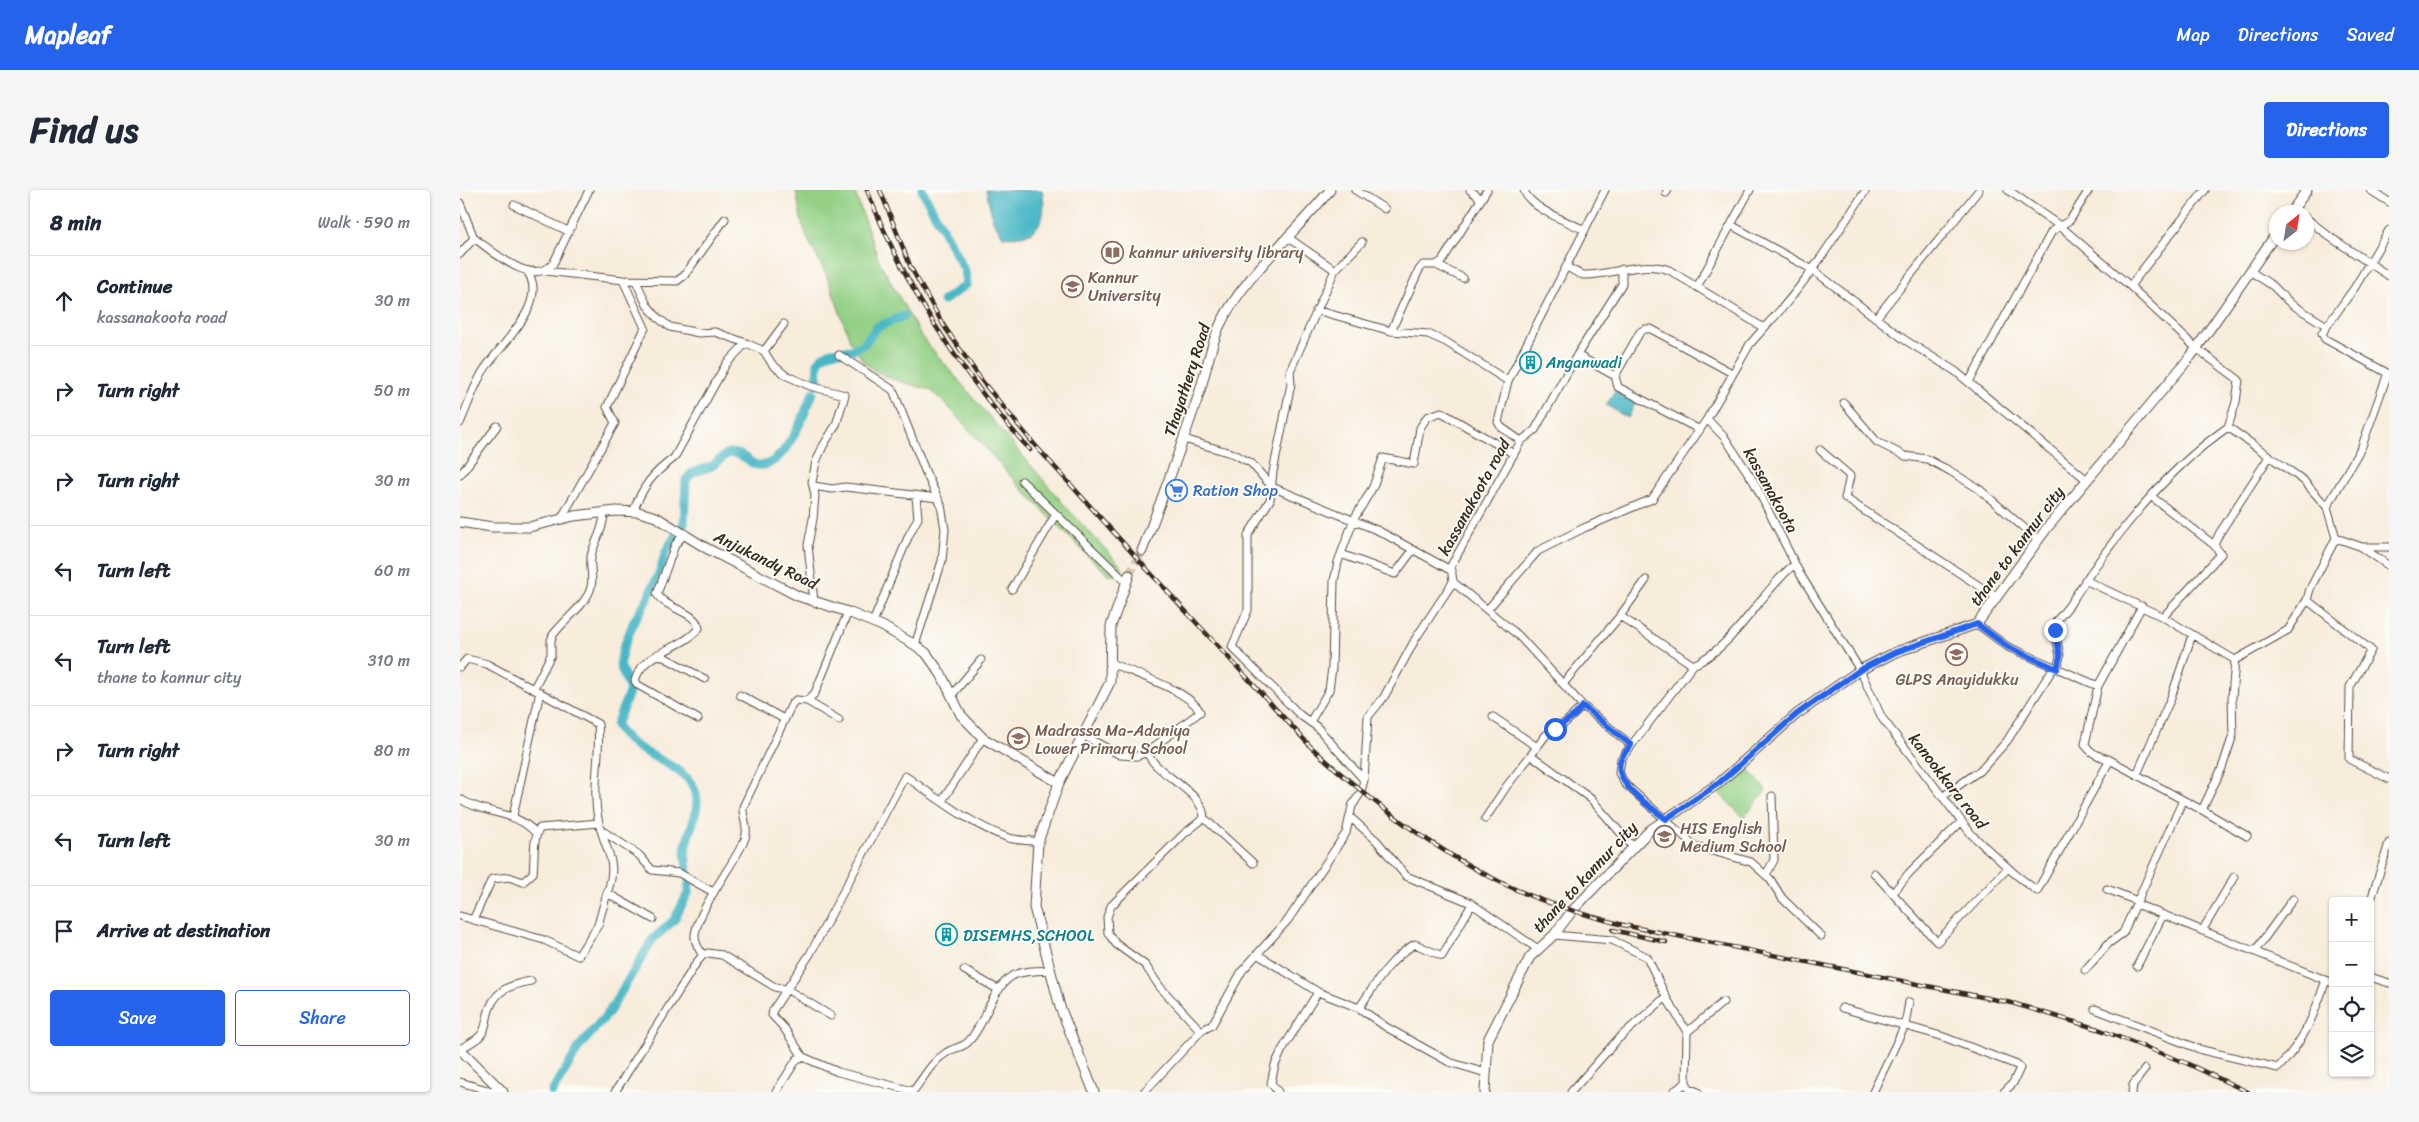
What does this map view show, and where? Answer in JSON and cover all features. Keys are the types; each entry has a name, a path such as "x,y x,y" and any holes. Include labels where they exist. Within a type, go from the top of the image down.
{"street":[{"path":"546,271 554,264 589,190"},
{"name":"Thayathery Road","path":"1142,551 1184,439 1220,325 1234,302 1330,190"},
{"path":"1355,190 1385,209"},
{"path":"1470,190 1481,199"},
{"path":"1436,265 1442,261 1487,190"},
{"path":"1524,190 1526,197 1536,206 1585,230"},
{"name":"kassanakoota road","path":"1605,190 1568,268 1508,381 1498,422 1501,427 1521,440 1451,566 1453,582 1519,636 1583,706 1631,745"},
{"path":"1697,287 1750,190"},
{"path":"1488,610 1538,551 1584,528 1652,499 1707,419 1750,344 1781,310 1813,270 1866,190"},
{"path":"1876,318 1979,190"},
{"path":"1942,798 1982,769 2007,741 2055,668 2060,656 2054,626 2109,548 2169,475 2188,457 2228,427 2236,402 2239,380 2196,348 2130,286 2060,226 2008,190"},
{"path":"1969,382 2052,231 2070,220 2089,190"},
{"path":"2130,286 2205,190"},
{"path":"2298,205 2307,190"},
{"path":"2370,190 2389,202"},
{"path":"460,203 474,238 493,252 527,271 538,273 546,271 636,281 677,281 684,276 725,219"},
{"path":"514,205 568,231"},
{"path":"2314,224 2389,276"},
{"path":"1731,225 1813,270 1876,318 1969,382 2005,414 2087,480"},
{"path":"2327,507 2362,446 2389,373 2325,339 2322,334 2370,264 2389,230"},
{"path":"460,254 474,238"},
{"path":"1287,238 1335,270"},
{"path":"1362,242 1335,270 1290,371 1291,384 1272,487 1267,506 1248,535 1248,610 1232,647 1338,748 1364,780"},
{"name":"thane to kannur city","path":"1484,1092 1488,1040 1530,957 1554,935 1572,911 1650,830 1719,783 1797,714 1860,670 1896,652 1977,624 2038,540 2196,348 2269,244"},
{"path":"1391,331 1423,265 1436,265 1463,278"},
{"path":"1568,268 1585,275 1656,266 1669,270 1764,328"},
{"path":"1521,440 1535,430 1577,355 1622,284 1622,269"},
{"path":"460,423 482,373 519,325 534,296 527,271"},
{"path":"2250,271 2273,286 2291,304 2327,326"},
{"path":"561,519 615,423 607,406 645,328 622,280"},
{"path":"636,281 647,305 670,327 699,332 715,332 746,343 764,352 772,364 785,375 810,386 844,395 836,425 816,462 812,482 814,486 813,525 808,545 814,602"},
{"path":"1316,310 1391,331 1417,332 1446,342 1508,381"},
{"path":"764,352 784,324"},
{"path":"1700,430 1618,387 1615,376 1640,332 1645,329 1651,329 1732,373"},
{"path":"633,512 648,480 662,465 674,458 726,364 746,343"},
{"path":"839,355 893,390 941,505 945,545 942,561 915,645"},
{"path":"1577,355 1615,376"},
{"path":"1844,403 1877,442 1905,456 1927,459 1958,476 1979,489 2038,540"},
{"path":"1310,722 1329,690 1334,581 1341,554 1354,519 1373,488 1383,458 1414,464 1420,428 1427,417 1441,412 1514,454"},
{"name":"kassanakoota","path":"1707,419 1725,438 1754,482 1795,564 1860,670"},
{"path":"460,475 497,426"},
{"path":"2228,427 2303,480 2327,507 2336,538 2310,589 2307,600 2288,630 2235,660"},
{"path":"1184,439 1234,454 1251,463 1272,487 1354,519 1452,571"},
{"path":"1820,450 1832,458 1850,476 1845,498 1996,597"},
{"path":"2214,545 2219,534 2269,457"},
{"path":"1022,481 1127,579 1111,626 1110,682 1059,782 1038,842 1034,907 1060,1007 1094,1092"},
{"path":"814,486 846,487 938,498"},
{"path":"874,622 909,535 917,522 916,496"},
{"path":"2152,497 2214,545 2221,554 2163,617"},
{"path":"512,816 537,690 551,656 551,640 553,635 589,592 592,577 591,554 601,531 604,512"},
{"name":"Anjukandy Road","path":"460,522 492,527 529,527 561,519 604,512 633,512 656,517 685,533 706,548 798,596 874,622 915,645 926,653 941,674 961,715 982,738 1059,782"},
{"path":"1012,589 1056,514"},
{"path":"685,533 675,546 658,594 662,600 695,621 699,628 682,643 658,654 644,664 635,682 698,719"},
{"path":"2336,538 2362,547 2389,566"},
{"path":"2362,547 2389,547"},
{"path":"1341,554 1395,574 1413,550"},
{"path":"1795,564 1785,572 1743,624 1704,660 1693,665 1621,759 1619,773 1625,784 1696,846 1751,862 1766,876 1782,898 1821,936"},
{"path":"1563,684 1620,616 1646,580"},
{"path":"2085,580 2163,617 2235,660"},
{"path":"1144,1092 1201,1031 1212,1025 1242,971 1288,920 1346,833 1352,806 1361,792 1364,780 1368,717 1384,697 1416,638 1453,582"},
{"path":"2307,600 2371,650 2350,687 2349,759 2389,779"},
{"path":"2142,606 2098,686 2085,744 2088,750 2096,755 2137,774 2247,836"},
{"path":"807,701 815,693 848,612"},
{"path":"1620,616 1693,665"},
{"path":"1977,624 2008,647 2098,686"},
{"path":"2137,774 2171,698 2192,635"},
{"path":"658,654 705,680"},
{"path":"460,667 467,659 472,659 537,690 598,724 595,799 600,827 613,865 612,879 598,925 578,956 544,940 460,916"},
{"path":"951,696 981,660"},
{"path":"2202,810 2222,768 2234,735 2232,698 2235,660"},
{"path":"1084,736 1120,755 1137,756 1147,752 1157,742 1200,712 1197,705 1183,695 1111,663"},
{"name":"kanookkara road","path":"1860,670 1882,718 1961,822 1972,835 2008,868 2038,890 2110,760"},
{"path":"740,695 784,718"},
{"path":"703,955 698,950 694,936 714,892 745,839 746,824 742,814 743,807 784,718 794,701 807,701 839,720"},
{"path":"1485,819 1506,787 1546,735 1575,715 1583,706"},
{"path":"1494,717 1537,746"},
{"path":"942,801 982,738"},
{"path":"1147,752 1160,770 1200,804 1204,818 1253,863"},
{"path":"1530,755 1591,799 1633,847"},
{"path":"1038,842 1008,838 942,801 905,776 810,954 772,1015 784,1028 803,1057 838,1072 913,1090 936,1060 947,1051 966,1043 983,1020 999,990 1013,976 1026,972 1050,970"},
{"path":"1766,876 1774,860 1772,796"},
{"path":"460,799 473,807 512,816 530,826 536,833"},
{"path":"2085,970 2109,942 2123,933 2183,800"},
{"path":"1350,817 1376,840 1406,876 1472,904 1538,949"},
{"path":"1201,1031 1160,987 1145,965 1116,944 1108,933 1106,923 1111,906 1184,834 1204,818"},
{"path":"1893,893 1910,873 1961,822"},
{"path":"473,920 492,879 509,877 523,882 533,873 536,833 540,828 600,827 638,855 652,870 680,873 714,892"},
{"path":"2372,897 2389,843"},
{"path":"1874,873 1937,942 2008,868"},
{"path":"2202,931 2234,877"},
{"path":"2095,1009 2202,1050 2278,1068 2295,1050 2311,1022 2329,981 2163,915 2107,889"},
{"path":"607,893 653,919"},
{"path":"2255,951 2293,899"},
{"path":"1359,1008 1392,960 1406,949 1415,944 1442,956 1472,904"},
{"path":"2137,966 2163,915"},
{"path":"1554,935 1612,940 1644,955 1687,1032 1686,1083 1690,1089 1698,1092"},
{"path":"615,1092 703,955 714,953 722,955 775,987 788,990 831,1016"},
{"path":"1257,954 1318,992 1359,1008 1386,1027 1450,1062 1486,1073"},
{"path":"964,970 999,990"},
{"path":"2374,978 2389,983"},
{"path":"503,1092 460,1049 481,1036 492,1000 498,992 520,983 531,981"},
{"path":"1278,1092 1271,1083 1275,1065 1318,992"},
{"path":"1571,1092 1618,1039 1666,997"},
{"path":"1687,1032 1723,1002"},
{"path":"1873,1092 1906,1026 1909,1002"},
{"path":"1842,1008 1942,1036 2017,1065 2020,1068 2020,1073 2004,1092"},
{"path":"776,1092 797,1059 803,1057"},
{"path":"2132,1092 2134,1085 2145,1069"},
{"path":"460,1082 494,1092"},
{"path":"1673,1092 1686,1083"}],"green space":[{"path":"796,190 854,190 879,261 921,336 1067,508 1123,568 1115,576 1107,574 1085,553 1022,489 946,404 930,390 892,379 865,364 851,343 827,276 809,242 801,220"},
{"path":"1748,769 1766,790 1744,818 1719,793"}],"water":[{"path":"986,190 1042,190 1044,211 1038,226 1032,232 1024,235 1014,237 1003,236 993,221"},
{"path":"1616,390 1637,399 1628,418 1606,405"}],"waterway":[{"path":"922,190 965,271 967,284 943,301"},
{"path":"817,384 818,363 822,357 831,352 852,350 864,344 877,327 904,316"},
{"path":"687,869 685,849 697,808 696,794 691,783 683,774 635,745 624,736 616,725 630,690 620,665 623,649 634,621 648,598 660,571 666,551 684,523 686,480 692,473 712,466 728,453 739,454 760,466 772,462 780,455 794,435 813,393"},
{"path":"552,1092 580,1046 609,1012 653,939 674,920 688,893 689,883"}],"tunnel":[{"path":"1129,575 1142,551"}],"railway":[{"path":"867,190 899,261 936,328 980,391 1030,450"},
{"path":"880,190 911,268 944,326 982,381 1034,444 1311,747 1379,805 1427,840 1504,884 1577,912 1623,925 2012,1003 2098,1029 2186,1063 2248,1092"},
{"path":"1613,930 1666,942"}],"place":[{"name":"kannur university library","path":"1113,252"},
{"name":"Kannur University","path":"1072,286"},
{"name":"Anganwadi","path":"1530,362"},
{"name":"Ration Shop","path":"1177,490"},
{"name":"GLPS Anayidukku","path":"1957,655"},
{"name":"Madrassa Ma-Adaniya Lower Primary School","path":"1019,739"},
{"name":"HIS English Medium School","path":"1664,837"},
{"name":"DISEMHS,SCHOOL","path":"947,935"}],"route":[{"path":"1555,729 1575,715 1583,706 1631,745 1621,759 1619,773 1625,784 1666,819 1719,783 1797,714 1860,670 1896,652 1977,624 2008,647 2057,669 2060,664 2060,649 2055,630"}]}
